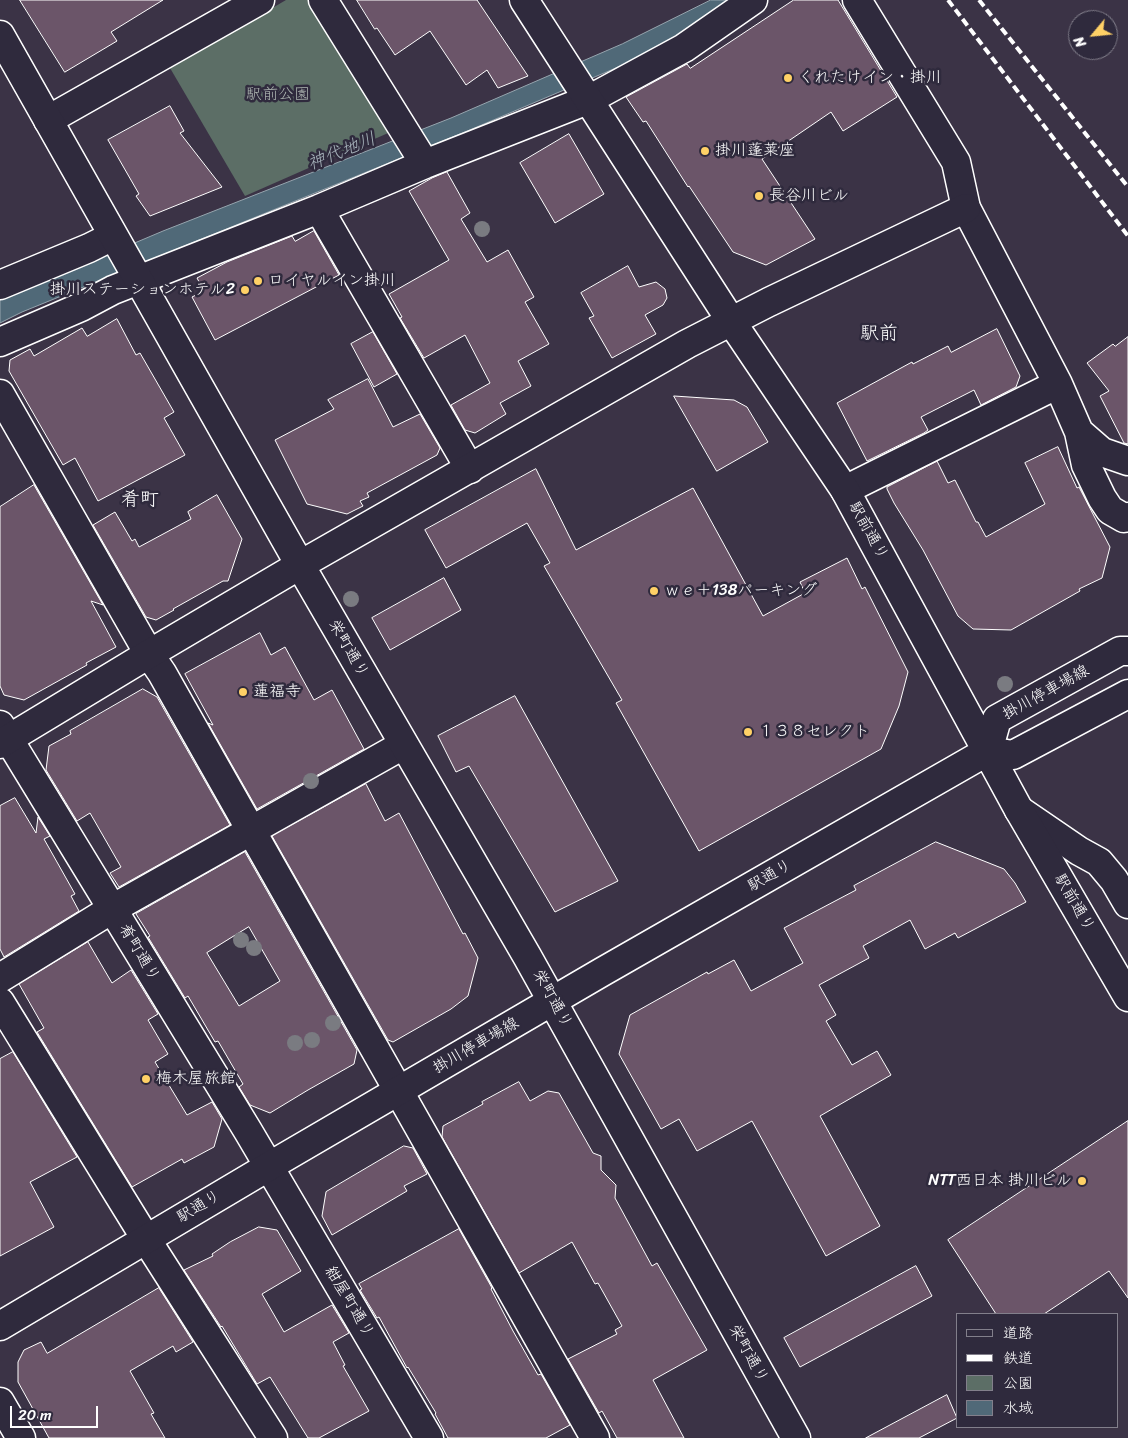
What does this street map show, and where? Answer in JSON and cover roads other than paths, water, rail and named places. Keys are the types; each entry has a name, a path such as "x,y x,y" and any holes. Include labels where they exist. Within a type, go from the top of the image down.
{"street":[{"path":"48,120 260,0"},
{"path":"323,0 424,162"},
{"name":"駅前通り","path":"524,0 590,99 731,321 845,490 1019,810 1128,996"},
{"path":"0,342 139,280 319,209 424,162 590,99 684,48 753,0"},
{"path":"857,0 956,162 966,208 1058,384 1078,432 1086,465 1102,498 1110,510 1124,518 1128,517"},
{"name":"栄町通り","path":"0,35 300,565 552,1001 796,1438"},
{"path":"3,736 687,344 966,208"},
{"path":"319,209 470,469"},
{"path":"0,285 113,236"},
{"path":"845,490 1058,384"},
{"path":"0,394 149,654 162,673 595,1438"},
{"path":"1078,432 1102,452 1128,461"},
{"name":"掛川停車場線","path":"988,751 997,720 1120,652 1128,651"},
{"path":"988,751 1013,755 1128,694"},
{"name":"肴町通り","path":"3,736 112,909 248,1131 268,1167"},
{"path":"0,978 112,909 403,745"},
{"name":"駅通り","path":"552,1001 988,751"},
{"path":"1019,810 1079,851 1099,862 1114,880 1128,904"},
{"name":"掛川停車場線","path":"400,1091 552,1001"},
{"path":"0,1002 146,1239 273,1438"},
{"name":"駅通り","path":"0,1326 400,1091"},
{"name":"紺屋町通リ","path":"268,1167 429,1438"},
{"path":"0,1402 21,1438"}],"water":[{"path":"711,0 745,0 630,62 465,132 22,312 0,323 0,300 163,231 451,118 622,44"}],"railway":[{"path":"948,0 1128,236"},
{"path":"979,0 1128,187"}],"place":[{"name":"くれたけイン・掛川","path":"788,78"},
{"name":"掛川蓬莱座","path":"705,151"},
{"name":"長谷川ビル","path":"759,196"},
{"name":"ロイヤルイン掛川","path":"258,281"},
{"name":"掛川ステーションホテル2","path":"245,290"},
{"name":"ｗｅ＋138パーキング","path":"654,591"},
{"name":"蓮福寺","path":"243,692"},
{"name":"１３８セレクト","path":"748,732"},
{"name":"梅木屋旅館","path":"146,1079"},
{"name":"NTT西日本 掛川ビル","path":"1082,1181"}],"district":[{"name":"駅前","path":"879,334"},
{"name":"肴町","path":"140,500"}],"park label":[{"name":"駅前公園","path":"278,95"}],"water label":[{"name":"神代地川","path":"342,152"}]}
